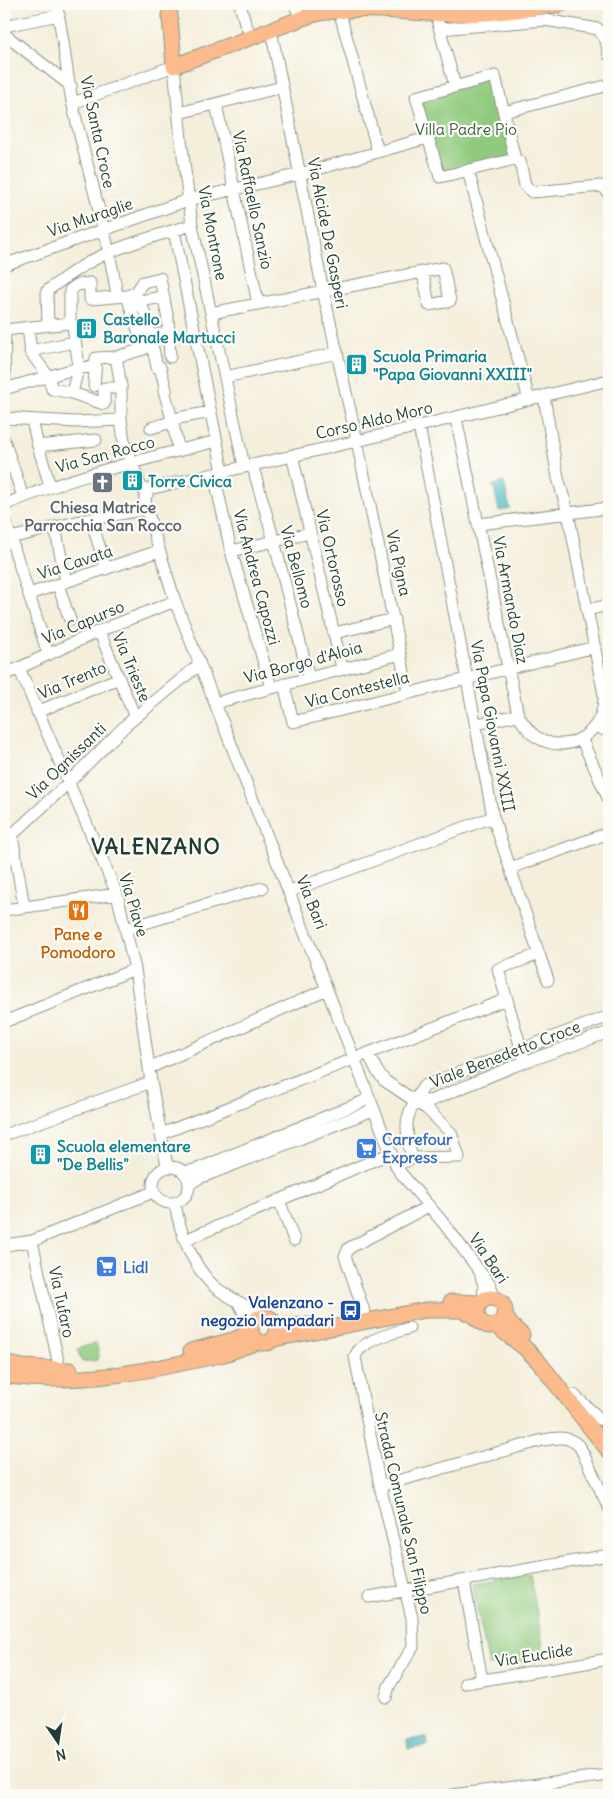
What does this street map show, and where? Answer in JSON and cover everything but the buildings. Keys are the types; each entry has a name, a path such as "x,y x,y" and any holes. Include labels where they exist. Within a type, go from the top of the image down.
{"main road":[{"name":"Via Montrone","path":"169,4 174,66"},
{"path":"174,66 311,15 338,10 356,8 478,14 508,8 562,4"},
{"path":"486,1301 477,1313 493,1320 538,1361 609,1448"},
{"path":"4,1363 23,1367 60,1370 99,1368 178,1354 237,1339 368,1317 421,1304 486,1301 503,1305 493,1320"},
{"path":"259,1335 258,1318 270,1320 282,1326 301,1326 425,1310 451,1309 511,1325 548,1362 598,1427 609,1448"},
{"path":"4,1375 46,1380 98,1377 226,1353 250,1344 259,1335 277,1331 270,1320"}],"street":[{"path":"240,4 245,23 252,37"},
{"path":"295,4 300,19"},
{"path":"4,26 58,9"},
{"name":"Via Santa Croce","path":"58,9 73,103 103,229 110,252 130,296 147,345 157,367 160,367 179,451"},
{"path":"338,10 378,152"},
{"path":"434,11 455,86"},
{"path":"440,29 535,20 554,21 598,29 606,40 609,55"},
{"name":"Via Alcide De Gasperi","path":"271,30 323,291 358,441"},
{"path":"4,34 71,86"},
{"path":"73,103 174,66"},
{"name":"Via Montrone","path":"174,66 192,226 225,377 248,465"},
{"path":"515,158 440,177 416,97 495,76 515,158 520,162 525,185 532,192 601,186 606,189 609,195"},
{"path":"504,112 609,85"},
{"path":"178,113 282,87"},
{"name":"Via Raffaello Sanzio","path":"216,104 258,304"},
{"name":"Via Muraglie","path":"4,265 188,200 300,174 427,138"},
{"path":"468,170 529,400"},
{"path":"48,324 47,291 65,277 110,252 174,230 192,226"},
{"name":"Via Andrea Capozzi","path":"174,230 217,442 219,473 231,551 271,687"},
{"path":"211,313 423,272"},
{"path":"130,296 143,282 160,278 168,320 167,333 170,357"},
{"path":"72,393 78,368 73,326 70,323 70,290 90,283 90,299 130,296 163,297"},
{"path":"4,383 4,330 70,323"},
{"path":"28,327 30,351 48,376 52,389 72,393 104,404 104,388 121,388"},
{"path":"94,386 96,358 116,357 147,345 154,335 167,333"},
{"path":"30,351 74,342"},
{"path":"225,377 337,353"},
{"path":"116,357 121,388 121,420 124,442 133,462 140,486 148,494"},
{"path":"4,389 78,368 96,367"},
{"name":"Corso Aldo Moro","path":"148,494 150,489 456,418 609,380"},
{"path":"544,397 558,478 568,513 605,703 596,726 581,738 609,800"},
{"path":"150,428 173,420 211,412"},
{"path":"4,418 76,422 121,420"},
{"name":"Via Armando Diaz","path":"456,418 518,715 526,727 536,736 549,742 560,744 581,738"},
{"path":"32,420 50,486"},
{"path":"76,422 78,442"},
{"name":"Via Papa Giovanni XXIII","path":"419,426 493,817 548,980"},
{"path":"4,440 23,497"},
{"path":"38,446 96,440"},
{"name":"Via Pigna","path":"358,441 408,692"},
{"name":"Via San Rocco","path":"4,505 50,486 133,462 217,442"},
{"name":"Via Ortorosso","path":"292,455 342,668"},
{"name":"Via Bellomo","path":"248,465 274,541 309,678"},
{"name":"Via Bari","path":"148,494 145,498 146,509 175,601 396,1166 490,1285 486,1301"},
{"path":"479,524 609,508"},
{"path":"10,538 91,519 146,509"},
{"path":"4,516 48,654"},
{"path":"91,519 106,569"},
{"path":"55,527 62,584 70,620"},
{"path":"231,551 310,533"},
{"name":"Via Cavata","path":"29,594 160,551"},
{"name":"Via Capurso","path":"5,671 19,668 99,630 175,601"},
{"path":"587,610 609,605"},
{"path":"334,634 394,619"},
{"name":"Via Trieste","path":"99,630 135,717"},
{"path":"508,668 595,647"},
{"name":"Via Borgo d'Aloia","path":"215,703 400,654"},
{"name":"Via Ognissanti","path":"24,907 12,835 135,717 200,664"},
{"name":"Via Piave","path":"19,668 117,894 135,969 151,1082 167,1166"},
{"name":"Via Contestella","path":"284,684 293,722 508,668"},
{"name":"Via Trento","path":"38,712 119,678"},
{"path":"476,724 518,715"},
{"path":"596,726 604,730 609,729"},
{"path":"290,892 493,817"},
{"path":"510,868 609,833"},
{"path":"125,929 262,888"},
{"path":"4,910 117,894"},
{"path":"525,1062 498,969 539,954"},
{"path":"4,1022 135,969"},
{"path":"149,1068 327,989"},
{"path":"161,1134 507,1000"},
{"name":"Viale Benedetto Croce","path":"415,1100 424,1086 609,1016"},
{"name":"Viale Benedetto Croce","path":"415,1100 430,1100 525,1062 609,1032"},
{"path":"368,1053 377,1071 385,1081 427,1109 451,1133 459,1157 412,1158 396,1166"},
{"path":"4,1135 151,1082"},
{"path":"412,1158 406,1135 409,1113 415,1100"},
{"path":"184,1172 195,1170 371,1104"},
{"path":"189,1186 198,1179 371,1104"},
{"path":"185,1240 391,1153"},
{"path":"167,1166 180,1168 184,1172 189,1181 189,1186 185,1196 175,1203 165,1202 153,1192 152,1181 157,1172 167,1166"},
{"path":"4,1247 32,1241 153,1192"},
{"path":"279,1200 294,1240"},
{"path":"175,1203 177,1216 193,1259 213,1286 239,1304 270,1320"},
{"path":"374,1339 368,1317 345,1256 349,1248 429,1206"},
{"name":"Via Tufaro","path":"32,1241 60,1370"},
{"path":"239,1304 259,1335"},
{"name":"Strada Comunale San Filippo","path":"386,1697 389,1686 412,1647 412,1618 380,1486 355,1357 358,1351 374,1339 409,1328"},
{"path":"574,1395 609,1425"},
{"path":"380,1486 562,1437 572,1440 584,1453 609,1508"},
{"path":"369,1596 609,1555"},
{"path":"464,1581 482,1680"},
{"name":"Via Euclide","path":"465,1683 609,1660"},
{"path":"452,1795 609,1775"}],"green space":[{"name":"Villa Padre Pio","path":"495,76 515,159 440,177 416,97"},
{"path":"96,1343 99,1353 97,1360 82,1362 77,1349"},
{"path":"530,1575 545,1658 489,1666 472,1584"}],"water":[{"path":"504,482 510,509 499,511 493,485"},
{"path":"426,1737 427,1746 408,1749 407,1740"}],"place":[{"name":"Castello Baronale Martucci","path":"87,328"},
{"name":"Scuola Primaria \"Papa Giovanni XXIII\"","path":"357,365"},
{"name":"Torre Civica","path":"132,481"},
{"name":"Chiesa Matrice Parrocchia San Rocco","path":"103,483"},
{"name":"Pane e Pomodoro","path":"78,910"},
{"name":"Carrefour Express","path":"366,1148"},
{"name":"Scuola elementare \"De Bellis\"","path":"41,1155"},
{"name":"Lidl","path":"107,1267"},
{"name":"Valenzano - negozio lampadari","path":"350,1311"}],"district":[{"name":"VALENZANO","path":"156,847"}]}
